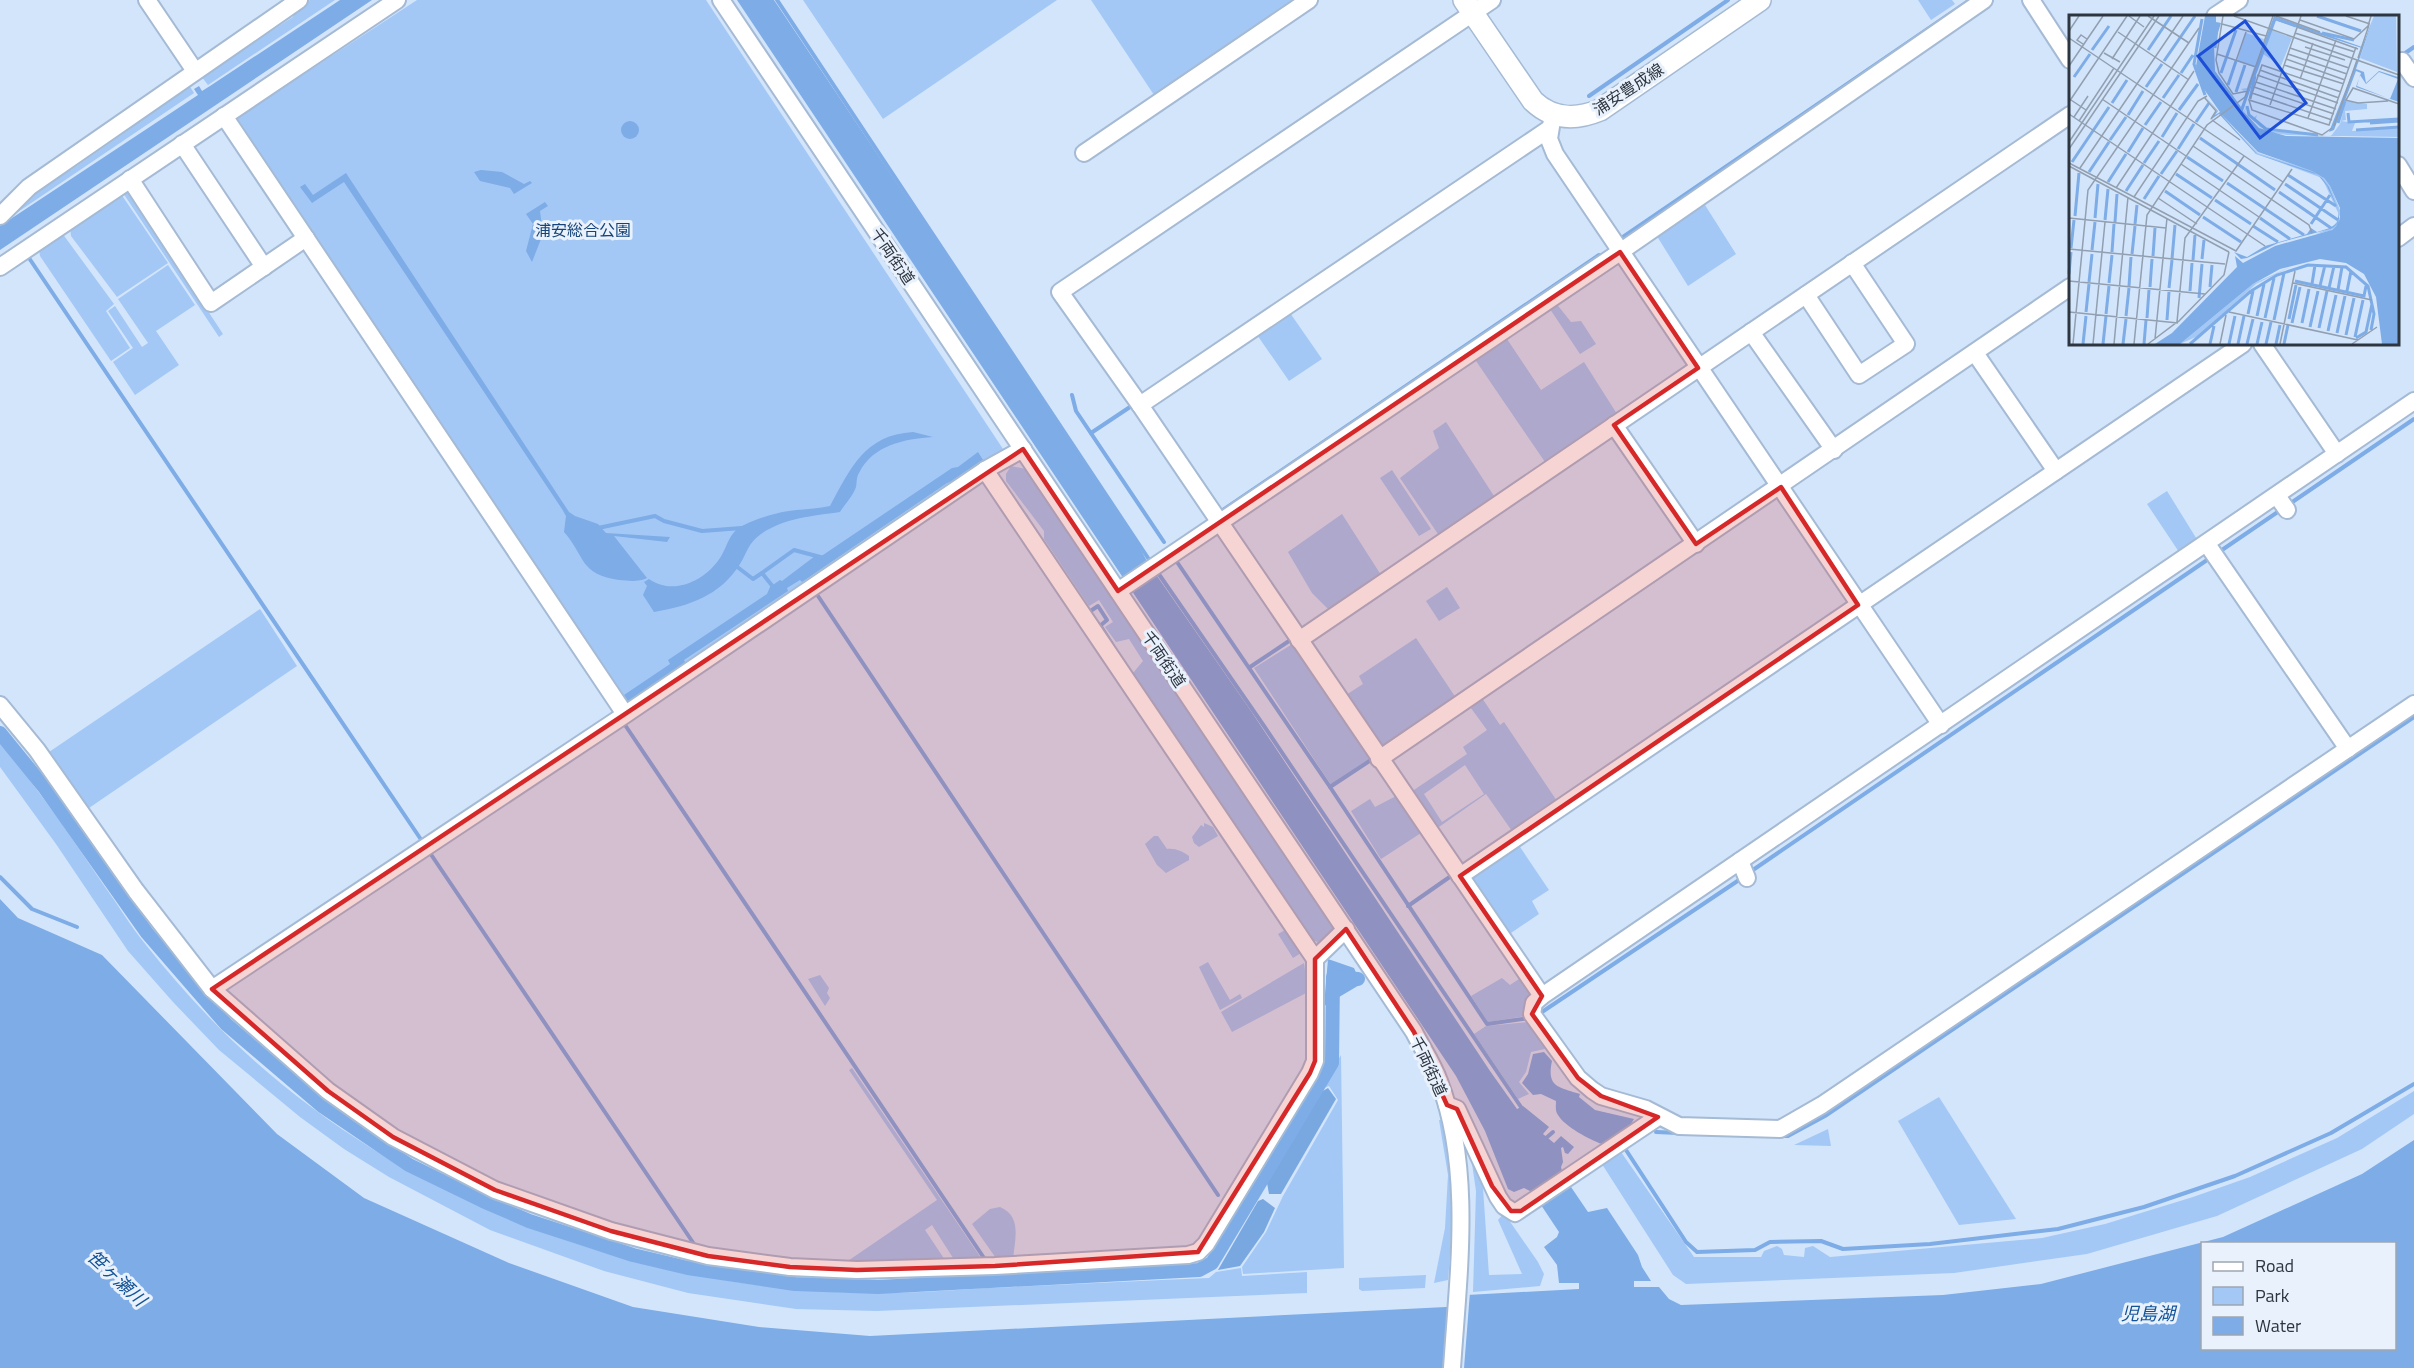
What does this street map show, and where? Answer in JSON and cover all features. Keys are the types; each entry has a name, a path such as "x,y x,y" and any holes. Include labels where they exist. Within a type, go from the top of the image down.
{"main road":[{"name":"浦安豊成線","path":"1551,122 1570,117 1583,117 1600,110 1760,0"},
{"path":"1469,7 1533,101 1551,122"}],"street":[{"path":"147,0 190,74"},
{"path":"2,210 29,186 299,0"},
{"path":"0,267 397,0"},
{"name":"千両街道","path":"721,0 1023,449 1122,588 1414,1032 1439,1079 1447,1105 1459,1173 1461,1229 1452,1368"},
{"path":"1084,153 1309,0"},
{"path":"1492,0 1469,7 1060,292 1140,405 1542,996"},
{"path":"1122,588 1620,252 1984,0"},
{"path":"2031,0 2069,58"},
{"path":"2216,15 2239,0"},
{"path":"2405,59 2414,78"},
{"path":"224,116 302,241 622,717"},
{"path":"1299,640 2069,116"},
{"path":"1140,405 1551,122"},
{"path":"1551,122 1550,146 1941,725"},
{"path":"182,144 264,267"},
{"path":"2399,168 2414,190"},
{"path":"130,179 211,303 302,241"},
{"path":"2399,237 2414,226"},
{"path":"1806,295 1859,375 1906,344 1852,264"},
{"path":"1379,759 1694,542 1781,487 2069,288"},
{"path":"1751,332 1834,450"},
{"path":"1460,876 2242,345"},
{"path":"2263,345 2337,454"},
{"path":"1975,353 2055,471"},
{"path":"2414,401 2337,454 2282,502 2212,551 1941,725 1744,869 1542,996 1534,1003 1534,1017 1578,1078 1601,1096 1646,1109 1679,1126 1780,1129 1842,1091 2414,704"},
{"path":"1614,425 1694,542"},
{"path":"213,989 622,717 985,470 1023,449"},
{"path":"0,705 37,750 136,891 213,989 328,1091 393,1137 495,1190 611,1231 708,1256 790,1267 857,1270 1188,1255 1198,1252 1211,1235 1310,1073 1315,1061 1315,959 985,470"},
{"path":"2212,551 2348,749"},
{"path":"1315,959 1346,929"},
{"path":"1447,1105 1457,1109 1492,1186 1504,1206 1515,1213 1658,1117"}],"highlighted area":[{"path":"1620,252 1698,368 1614,425 1696,544 1781,487 1858,605 1460,876 1542,996 1532,1014 1578,1078 1601,1096 1658,1117 1521,1211 1511,1211 1492,1186 1457,1109 1447,1105 1414,1032 1346,929 1315,959 1315,1061 1310,1073 1198,1252 995,1266 857,1270 790,1267 708,1256 611,1231 495,1190 393,1137 328,1091 212,989 1023,449 1118,591"}],"green space":[{"path":"310,0 335,0 208,85 201,76 293,17 295,9"},
{"name":"浦安総合公園","path":"417,0 706,0 1005,452 629,708 235,126 237,118"},
{"path":"803,0 1057,0 883,119"},
{"path":"1091,0 1296,0 1154,95"},
{"path":"1918,0 1952,0 1955,4 1931,20"},
{"path":"187,82 194,93 9,218 25,196 60,173 71,170 130,129"},
{"path":"128,189 223,334 219,337 123,193"},
{"path":"121,194 168,263 117,297 71,236 70,227"},
{"path":"1698,203 1702,207 1705,205 1736,254 1688,286 1655,233"},
{"path":"62,233 114,304 106,311 130,348 111,361 40,256 39,249"},
{"path":"168,265 195,305 156,331 179,365 135,395 113,362 133,348 108,311 115,306 142,347 148,343 118,299"},
{"path":"1555,302 1571,322 1581,321 1596,344 1580,354 1548,306"},
{"path":"1288,310 1322,359 1289,381 1255,332"},
{"path":"1505,336 1541,390 1584,362 1617,414 1545,462 1474,358"},
{"path":"1446,422 1494,496 1438,534 1400,478 1439,448 1433,431"},
{"path":"1011,466 1026,469 1332,923 1333,929 1319,945 1316,941 1313,942 1133,673 1143,661 1129,639 1116,642 1105,627 1113,622 1099,600 1089,606 1044,539 1044,531 1006,481 1006,474"},
{"path":"1392,470 1431,529 1419,536 1380,478"},
{"path":"2167,491 2198,541 2179,552 2147,504"},
{"path":"1342,514 1381,575 1329,610 1312,593 1288,552"},
{"path":"1447,587 1460,608 1439,621 1426,601"},
{"path":"260,609 297,666 89,808 49,752"},
{"path":"1416,638 1456,698 1381,748 1346,695 1363,684 1359,676"},
{"path":"1294,643 1372,757 1331,785 1254,668"},
{"path":"1482,698 1500,725 1504,722 1557,801 1512,831 1486,794 1436,829 1411,792 1467,754 1463,747 1487,730 1468,704","holes":["1465,765 1484,794 1442,822 1424,794"]},
{"path":"0,743 54,814 135,931 207,1015 275,1078 350,1134 430,1182 516,1222 605,1253 697,1275 789,1289 882,1293 922,1292 1209,1278 1216,1272 1241,1268 1242,1276 1307,1272 1307,1293 877,1311 796,1309 688,1293 604,1271 490,1230 389,1177 344,1149 300,1117 219,1050 128,951 56,844 0,767"},
{"path":"1398,795 1421,833 1381,859 1351,811 1370,799 1375,807"},
{"path":"1204,823 1213,827 1218,836 1199,847 1194,843 1192,837 1201,825 1204,827"},
{"path":"1154,836 1158,836 1167,849 1181,851 1189,856 1189,860 1166,873 1157,865 1145,844"},
{"path":"1518,844 1549,890 1532,901 1539,914 1508,935 1469,877"},
{"path":"1287,929 1301,953 1293,958 1278,934"},
{"path":"1208,962 1230,1000 1240,994 1242,998 1220,1010 1199,967"},
{"path":"1304,963 1308,992 1232,1032 1221,1012"},
{"path":"820,975 829,988 827,993 830,998 825,1006 808,979"},
{"path":"1522,977 1532,994 1526,1016 1488,1022 1471,996 1502,978 1510,985"},
{"path":"1529,1022 1549,1048 1531,1052 1526,1072 1519,1082 1529,1094 1518,1099 1474,1034 1486,1026"},
{"path":"1341,1055 1344,1268 1243,1274 1242,1267 1266,1232 1283,1196 1338,1100 1329,1086 1321,1089"},
{"path":"852,1068 981,1258 955,1261 932,1225 925,1230 947,1263 842,1265 937,1200 849,1070"},
{"path":"2414,1091 2414,1114 2362,1149 2217,1216 2087,1254 1954,1273 1686,1284 1673,1275 1600,1161 1616,1149 1619,1153 1621,1152 1694,1257 1761,1257 1764,1251 1777,1246 1782,1249 1784,1255 1804,1257 1805,1248 1813,1246 1830,1257 2042,1238 2105,1224 2250,1177 2337,1138"},
{"path":"1939,1097 2016,1219 1959,1225 1898,1121"},
{"path":"1439,1120 1442,1120 1448,1161 1451,1239 1448,1280 1434,1283 1445,1228 1448,1175"},
{"path":"1828,1129 1831,1146 1794,1145"},
{"path":"1470,1150 1483,1188 1489,1275 1522,1274 1498,1220 1504,1213 1544,1274 1540,1286 1473,1292 1476,1191"},
{"path":"1000,1207 1012,1216 1016,1236 1013,1259 998,1261 972,1224 990,1209"},
{"path":"1426,1275 1425,1288 1362,1291 1359,1289 1359,1278"}],"shaded area":[{"path":"1328,1088 1336,1099 1281,1194 1269,1194 1267,1183 1321,1092"},
{"path":"1263,1199 1275,1208 1264,1232 1240,1266 1218,1270 1258,1201"}],"water":[{"path":"340,0 372,0 0,250 0,226 198,95 194,89 199,86 202,91"},
{"path":"737,0 774,0 1132,534 1148,563 1251,711 1490,1071 1517,1109 1523,1106 1549,1127 1543,1134 1554,1143 1561,1136 1574,1147 1568,1154 1565,1153 1563,1147 1561,1148 1563,1162 1561,1167 1566,1188 1571,1187 1588,1212 1607,1208 1638,1255 1651,1281 1634,1281 1634,1287 1659,1287 1669,1299 1681,1305 1943,1295 2041,1284 2201,1243 2201,1350 2396,1350 2396,1242 2204,1242 2223,1237 2362,1174 2414,1140 2414,1368 0,1368 0,899 18,918 102,955 277,1134 364,1198 509,1263 633,1307 759,1327 870,1336 1466,1306 1467,1295 1579,1289 1579,1283 1559,1283 1557,1265 1544,1247 1557,1237 1559,1232 1539,1202 1543,1199 1546,1202 1548,1200 1524,1188 1514,1192 1508,1189 1485,1131 1456,1076"},
{"path":"630,121 636,124 639,130 636,136 630,139 624,136 621,130 624,124"},
{"path":"481,170 502,172 524,184 530,181 532,183 514,194 510,188 480,181 474,172"},
{"path":"346,173 569,512 598,524 606,533 670,537 667,542 614,536 647,578 619,580 606,577 590,569 564,532 566,516 562,509 344,182 312,203 300,187 305,184 313,195"},
{"path":"545,202 548,206 540,211 543,234 532,262 526,251 533,224 526,214"},
{"path":"913,432 933,437 890,445 872,456 859,473 855,490 840,512 799,518 779,524 753,541 732,575 713,592 691,603 654,612 643,595 647,586 644,582 649,579 668,586 688,584 714,566 732,535 739,528 777,513 830,506 853,466 871,446 897,434"},
{"path":"978,452 985,463 958,480 947,483 802,582 800,580 787,588 788,591 684,660 686,664 629,703 624,695 670,664 668,660 767,594 770,587 782,581 815,556 820,557"},
{"path":"1328,959 1354,968 1361,984 1324,1006"},
{"path":"1544,1052 1552,1061 1551,1077 1556,1085 1580,1094 1579,1097 1595,1110 1634,1119 1629,1127 1602,1144 1566,1124 1557,1113 1556,1101 1541,1094 1533,1095 1522,1083 1528,1074 1533,1054"}],"pier":[{"path":"1470,1292 1464,1368 1445,1368 1464,1294"}],"waterway":[{"path":"777,0 1152,564"},
{"path":"1589,96 1728,0"},
{"path":"1620,239 1970,0"},
{"path":"2401,56 2414,47"},
{"path":"1223,510 1599,255"},
{"path":"29,258 424,844"},
{"path":"1072,395 1076,411 1164,542"},
{"path":"1091,433 1130,407"},
{"path":"2288,505 2414,419"},
{"path":"2219,552 2282,509"},
{"path":"1025,515 1038,536"},
{"path":"598,528 655,516 664,521 702,531 742,528"},
{"path":"762,573 794,550 824,558"},
{"path":"1750,872 2210,558"},
{"path":"1177,562 1487,1024 1529,1018"},
{"path":"736,566 753,579 762,573 774,588"},
{"path":"1156,570 1523,1110"},
{"path":"818,596 1218,1195"},
{"path":"1089,612 1098,606 1107,620 1101,625"},
{"path":"1098,624 1113,648"},
{"path":"1250,667 1289,641"},
{"path":"1780,1136 1788,1136 1825,1116 2414,717"},
{"path":"623,722 984,1258"},
{"path":"0,733 44,787 147,933 226,1024 322,1106 409,1165 483,1201 529,1221 633,1255 688,1268 795,1284 878,1287 1199,1270 1212,1263 1332,1063 1333,977 1358,979"},
{"path":"1330,787 1371,760"},
{"path":"428,850 694,1244"},
{"path":"1408,906 1451,876"},
{"path":"0,877 32,909 77,927"},
{"path":"1539,1014 1742,878"},
{"path":"1626,1150 1686,1242 1697,1252 1755,1250 1770,1242 1821,1241 1843,1249 1930,1244 2058,1229 2144,1207 2235,1176 2331,1133 2414,1084"},
{"path":"1545,1139 1553,1132"},
{"path":"1656,1132 1679,1133"},
{"path":"1236,1212 1241,1215"},
{"path":"688,1268 690,1262"},
{"path":"985,1278 986,1282"}],"water label":[{"name":"笹ヶ瀬川","path":"117,1278"},
{"name":"児島湖","path":"2148,1313"}]}
